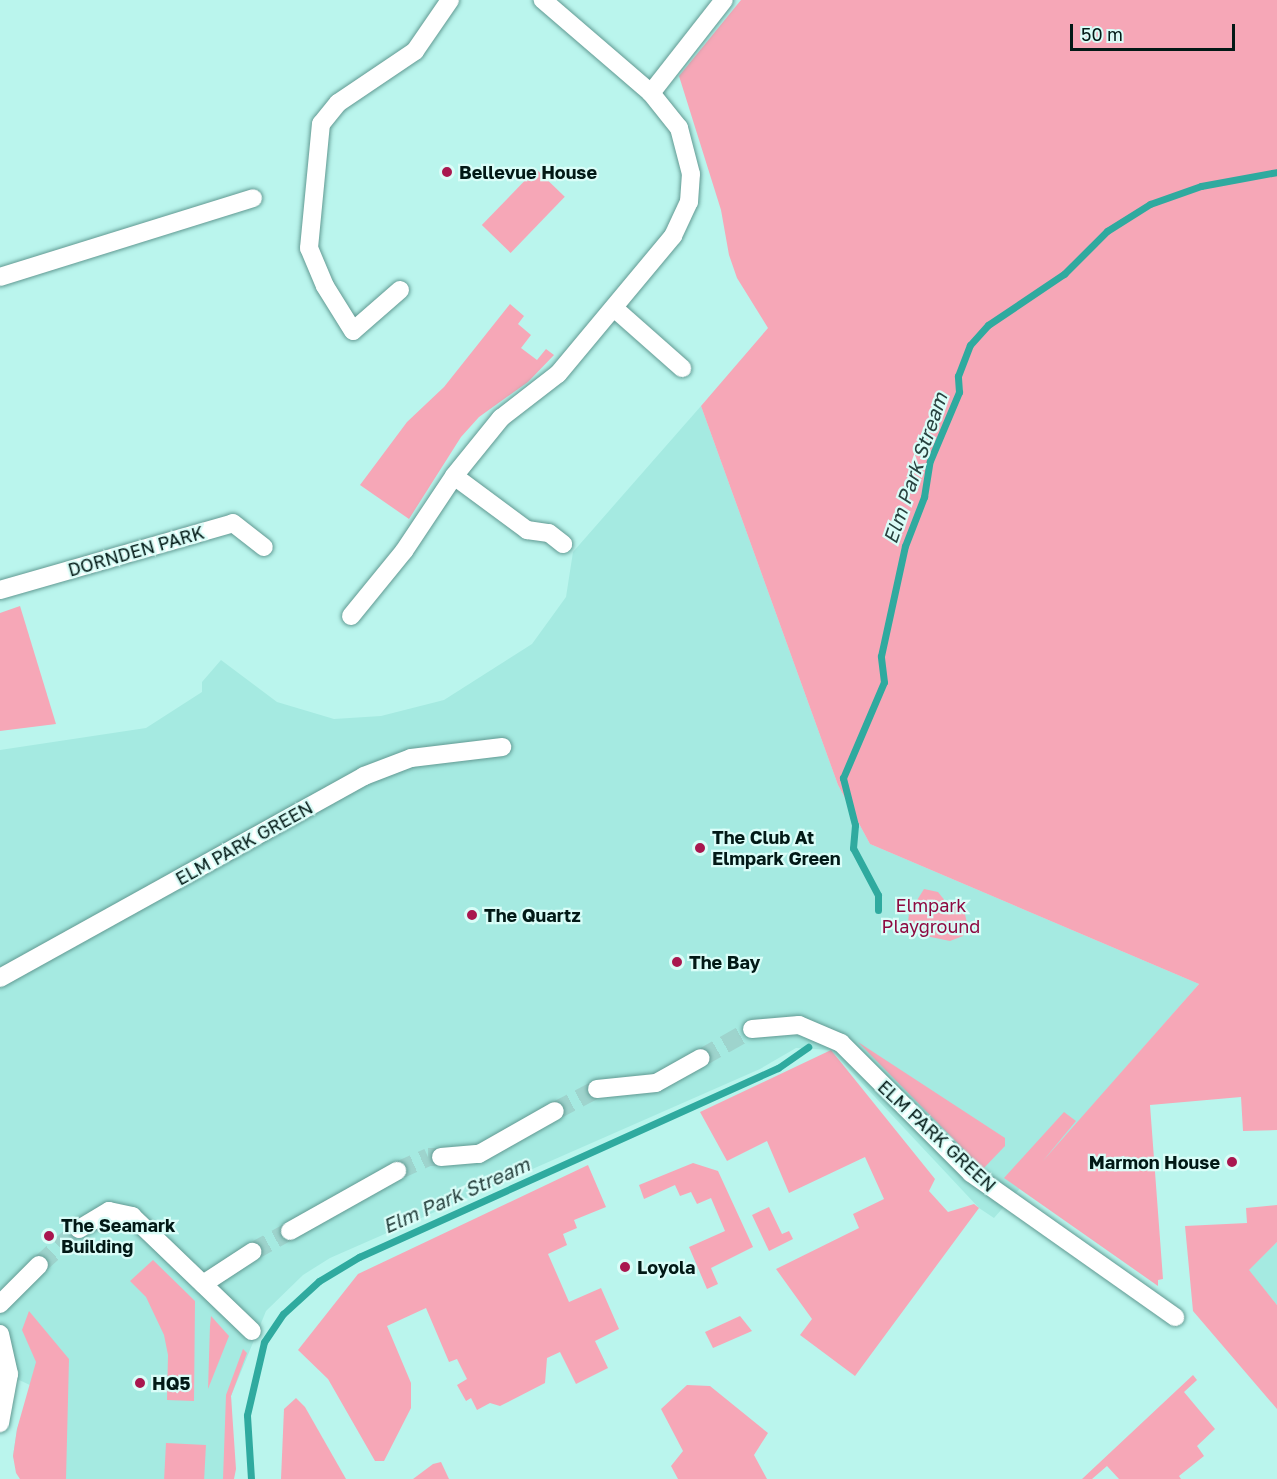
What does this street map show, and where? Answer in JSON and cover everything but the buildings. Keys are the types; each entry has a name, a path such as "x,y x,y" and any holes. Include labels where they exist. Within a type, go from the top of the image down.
{"street":[{"path":"400,290 353,331 325,286 309,248 321,124 338,103 415,51 450,0"},
{"path":"351,616 377,599 404,551 454,476 501,418 558,374 673,236 689,202 688,150 679,128 651,93 543,0"},
{"path":"651,93 724,0"},
{"path":"0,277 253,198"},
{"path":"614,308 682,368"},
{"path":"454,476 527,530 549,533 563,544"},
{"name":"DORNDEN PARK","path":"0,590 233,523 264,547"},
{"name":"ELM PARK GREEN","path":"0,978 364,776 411,758 502,747"},
{"name":"ELM PARK GREEN","path":"752,1029 799,1025 841,1043 971,1173 1175,1317"},
{"path":"597,1089 657,1083 701,1058"},
{"path":"441,1157 479,1154 555,1111"},
{"path":"290,1230 397,1171"},
{"path":"79,1229 109,1211 132,1216 252,1331"},
{"path":"203,1284 252,1252"},
{"path":"0,1304 39,1266"},
{"path":"0,1334 3,1380 0,1423"}],"shaded area":[{"path":"701,406 838,785 870,844 1199,984 994,1218 979,1208 831,1050 796,1048 760,1069 330,1258 303,1275 266,1311 231,1396 234,1479 20,1479 13,1456 17,1429 32,1386 0,1371 0,750 146,728 202,692 202,682 221,660 277,702 334,719 381,716 444,700 532,644 566,597 573,552"},
{"path":"1277,1242 1277,1305 1248,1270"}],"green space":[{"path":"741,0 1277,0 1277,1130 1243,1131 1241,1097 1150,1105 1163,1279 1158,1280 1158,1286 1004,1178 1064,1112 1076,1121 1042,1162 1199,984 870,844 838,785 701,406 768,328 737,278 729,255 721,210 679,76"},
{"path":"536,169 565,197 511,253 482,225"},
{"path":"510,304 524,316 518,324 531,335 521,348 537,360 546,349 554,355 528,382 479,417 461,437 409,519 360,485 407,422 444,387"},
{"path":"20,606 56,724 0,731 0,613"},
{"name":"Elmpark Playground","path":"924,889 938,892 946,902 964,910 967,923 963,936 950,941 921,935 912,928 908,923 909,913"},
{"path":"858,1042 1005,1138 1005,1146 983,1169"},
{"path":"831,1050 935,1179 929,1191 948,1212 974,1204 979,1208 855,1376 800,1335 812,1319 776,1269 859,1228 853,1214 884,1199 865,1157 789,1193 767,1141 727,1161 700,1112"},
{"path":"693,1163 718,1171 753,1247 711,1268 718,1284 707,1289 689,1247 725,1231 711,1198 697,1204 691,1192 680,1196 675,1185 644,1199 639,1185"},
{"path":"588,1165 606,1207 574,1220 577,1228 563,1234 567,1245 548,1254 569,1302 601,1288 619,1329 595,1341 608,1368 576,1384 560,1352 547,1358 545,1383 500,1406 490,1403 477,1410 471,1398 466,1401 457,1385 467,1379 457,1359 449,1362 426,1308 387,1326 411,1383 411,1408 384,1461 375,1461 328,1379 298,1350 358,1274"},
{"path":"1277,1205 1277,1242 1249,1270 1277,1305 1277,1409 1193,1311 1185,1226 1247,1223 1246,1208"},
{"path":"769,1207 782,1234 789,1231 793,1239 769,1251 752,1215"},
{"path":"153,1260 195,1301 194,1401 167,1400 168,1355 164,1335 146,1297 130,1281"},
{"path":"29,1311 69,1359 66,1479 20,1479 16,1473 13,1456 17,1429 36,1362 22,1330"},
{"path":"211,1316 229,1336 208,1389 210,1326"},
{"path":"740,1316 752,1331 713,1348 705,1332"},
{"path":"243,1349 247,1353 231,1396 236,1469 234,1479 223,1479 226,1395"},
{"path":"1193,1375 1197,1380 1184,1392 1215,1429 1197,1446 1204,1456 1179,1476 1181,1479 1119,1479 1107,1466 1092,1479 1082,1479"},
{"path":"687,1385 710,1386 768,1433 754,1455 767,1479 678,1479 671,1466 683,1451 661,1409"},
{"path":"296,1398 305,1407 346,1479 281,1479 284,1409"},
{"path":"166,1443 206,1445 204,1479 164,1479"},
{"path":"441,1462 449,1479 413,1479 433,1464"}],"waterway":[{"name":"Elm Park Stream","path":"878,910 878,895 853,848 855,825 843,778 884,682 881,656 905,546 924,497 930,461 959,392 958,376 970,345 988,325 1064,274 1107,231 1150,204 1201,186 1277,172"},
{"name":"Elm Park Stream","path":"251,1479 247,1415 264,1342 283,1314 319,1281 359,1257 778,1068 808,1047"}],"tunnel":[{"path":"701,1058 752,1029"},
{"path":"555,1111 597,1089"},
{"path":"397,1171 428,1157 441,1157"},
{"path":"39,1265 79,1229"},
{"path":"252,1252 290,1231"}],"place":[{"name":"Bellevue House","path":"447,172"},
{"name":"The Club At Elmpark Green","path":"700,848"},
{"name":"The Quartz","path":"472,915"},
{"name":"The Bay","path":"677,962"},
{"name":"Marmon House","path":"1232,1162"},
{"name":"The Seamark Building","path":"49,1236"},
{"name":"Loyola","path":"625,1267"},
{"name":"HQ5","path":"140,1383"}]}
